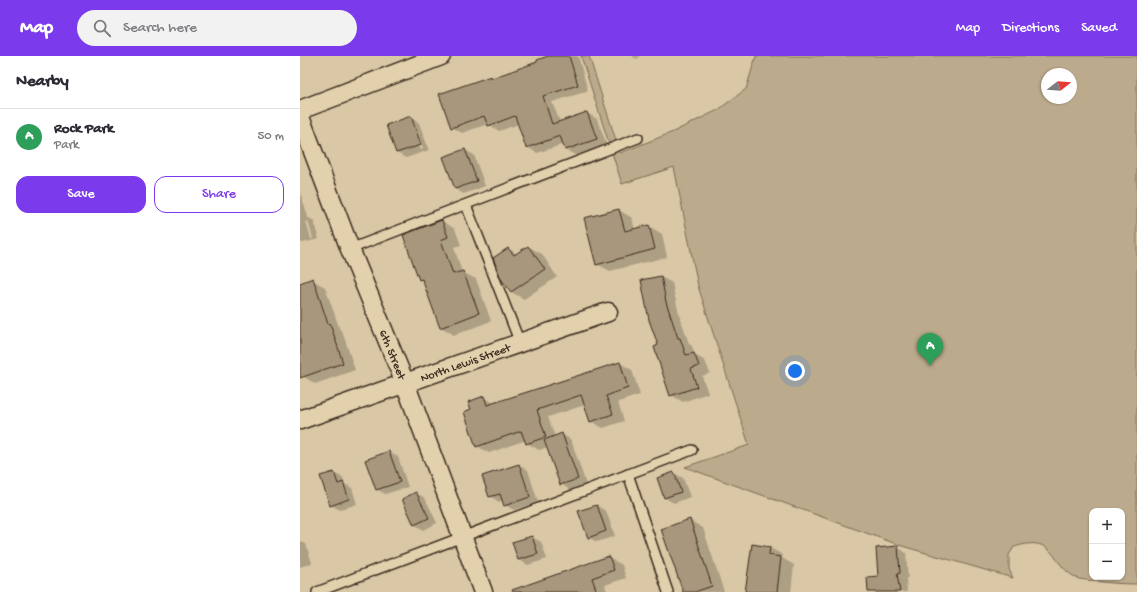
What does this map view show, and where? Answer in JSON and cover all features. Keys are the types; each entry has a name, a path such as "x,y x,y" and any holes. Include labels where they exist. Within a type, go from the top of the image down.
{"street":[{"path":"300,110 441,56"},
{"name":"6th Street","path":"300,118 350,249 405,383 483,592"},
{"name":"North Lewis Street","path":"300,420 608,312"}],"lane":[{"path":"350,249 638,138"},
{"path":"466,204 520,343"},
{"path":"317,592 692,450"},
{"path":"628,474 668,592"}],"shaded area":[{"path":"581,56 589,56 620,153 673,132 718,110 746,89 756,56 1137,56 1137,584 1110,583 1079,579 1062,567 1052,553 1038,544 1028,544 1014,547 1009,555 1009,569 1013,578 902,546 685,467 749,445 698,286 674,167 622,184"}],"building":[{"path":"548,56 569,56 578,85 543,96 552,124 587,112 597,139 565,150 560,136 526,148 515,116 488,126 484,116 451,128 439,94 491,76 492,78 537,62 537,60"},
{"path":"411,116 421,145 396,153 386,125"},
{"path":"465,149 477,181 455,189 443,157"},
{"path":"619,209 625,231 649,225 655,249 596,265 584,218"},
{"path":"442,220 448,237 441,240 453,274 463,271 479,313 440,328 422,279 419,280 403,235"},
{"path":"528,246 545,269 511,292 501,279 493,258 508,248 514,255"},
{"path":"661,276 666,302 678,338 680,338 686,355 694,353 699,366 691,369 697,387 670,396 654,347 658,345 649,320 641,280"},
{"path":"313,278 343,363 300,378 300,283"},
{"path":"620,362 628,388 606,396 613,414 590,422 581,395 537,410 546,437 526,444 521,431 476,447 464,412 471,409 468,402 484,396 487,405"},
{"path":"562,433 578,479 560,485 544,440"},
{"path":"389,451 400,482 376,490 365,460"},
{"path":"519,464 530,497 504,506 500,494 489,497 482,476"},
{"path":"334,472 338,484 343,482 349,499 330,506 320,476"},
{"path":"674,472 681,492 664,498 657,478"},
{"path":"416,492 429,518 414,525 402,499"},
{"path":"597,505 606,531 588,538 578,511"},
{"path":"690,519 712,586 695,592 683,592 661,529"},
{"path":"532,536 538,554 518,560 512,542"},
{"path":"752,544 770,547 769,555 781,557 777,592 745,592"},
{"path":"898,546 900,573 897,574 900,592 868,592 867,577 878,576 876,548"},
{"path":"609,556 614,570 592,578 597,592 513,592 512,590"}],"place":[{"name":"Rock Park","path":"930,366"}]}
